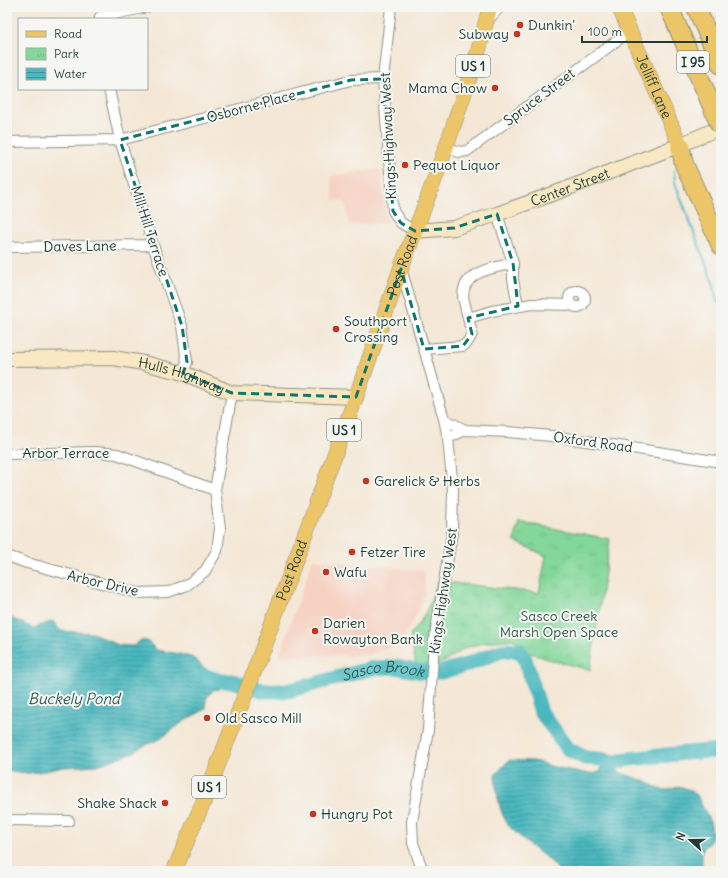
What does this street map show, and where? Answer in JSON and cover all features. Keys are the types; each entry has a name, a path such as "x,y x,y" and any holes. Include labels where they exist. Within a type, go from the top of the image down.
{"highway":[{"name":"I 95","path":"669,7 720,124"},
{"name":"I 95","path":"696,7 721,65"},
{"path":"680,145 684,164 721,246"}],"main road":[{"name":"Post Road","path":"174,871 243,702 356,397 401,268 446,147 487,22 490,7"},
{"name":"Jelliff Lane","path":"619,7 680,145"}],"street":[{"path":"100,14 147,7"},
{"name":"Kings Highway West","path":"391,7 383,79 393,211 401,223 415,230"},
{"path":"487,22 500,7"},
{"name":"Spruce Street","path":"446,147 459,152 467,151 630,31"},
{"name":"Osborne Place","path":"7,142 120,140 352,80 383,79"},
{"name":"Mill Hill Terrace","path":"109,90 120,140 153,245 182,326 187,362 183,373"},
{"name":"Center Street","path":"415,230 454,228 497,214 565,190 680,145 720,124"},
{"path":"497,214 513,263 513,280 518,306"},
{"name":"Daves Lane","path":"7,247 153,245"},
{"path":"424,349 465,345 472,334 463,297 463,290 469,279 474,274 513,263"},
{"name":"Kings Highway West","path":"401,268 444,419 448,438 453,490 454,516 434,642 428,730 412,822 413,843 421,866 426,871"},
{"path":"468,318 492,311 532,304 570,305"},
{"name":"Hulls Highway","path":"7,359 113,358 144,363 183,373 232,394 356,397"},
{"name":"Arbor Drive","path":"7,556 27,563 138,593 168,592 187,585 205,571 217,551 220,528 215,490 232,394"},
{"name":"Oxford Road","path":"444,419 465,430 551,436 721,462"},
{"name":"Oxford Road","path":"448,438 465,430"},
{"name":"Arbor Terrace","path":"7,454 96,452 118,454 215,490"},
{"path":"7,820 69,821"}],"highlighted area":[{"path":"383,79 393,211 401,223 415,231 454,228 497,214 513,263 518,306 468,318 472,334 463,346 424,349 401,269 356,397 232,393 183,373 187,362 182,326 120,140 351,80"}],"shaded area":[{"path":"380,169 386,223 349,225 345,201 333,200 331,176"},
{"path":"313,559 424,571 425,596 403,642 369,655 279,656"}],"green space":[{"name":"Sasco Creek Marsh Open Space","path":"519,522 610,539 590,670 550,660 525,651 513,639 482,643 465,648 449,659 438,664 416,666 410,634 424,616 438,581 539,593 546,556 514,541"}],"water":[{"name":"Buckely Pond","path":"7,616 33,628 53,621 61,631 93,633 118,645 133,646 141,640 147,641 157,650 194,658 203,667 219,677 221,681 219,689 213,690 206,699 206,709 187,719 160,739 143,746 132,753 98,765 63,767 28,773 9,771 7,769"},
{"path":"509,760 534,761 554,767 590,774 600,772 601,767 617,768 619,772 647,782 659,789 669,790 679,786 691,790 698,797 711,824 712,835 710,842 704,847 700,871 559,871 549,859 529,845 513,831 503,815 497,795 495,775"}],"waterway":[{"path":"674,171 675,183 713,282 717,302 721,306"},
{"name":"Sasco Brook","path":"202,675 221,681 232,681 265,691 288,691 373,668 395,667 423,672 441,672 466,665 501,651 519,650 525,659 541,712 568,749 585,758 616,762 629,759 686,753 709,751 721,752"}],"place":[{"name":"Dunkin'","path":"520,25"},
{"name":"Subway","path":"517,34"},
{"name":"Mama Chow","path":"495,88"},
{"name":"Pequot Liquor","path":"405,165"},
{"name":"Southport Crossing","path":"336,329"},
{"name":"Garelick & Herbs","path":"366,481"},
{"name":"Fetzer Tire","path":"352,552"},
{"name":"Wafu","path":"326,572"},
{"name":"Darien Rowayton Bank","path":"315,631"},
{"name":"Old Sasco Mill","path":"207,718"},
{"name":"Shake Shack","path":"165,803"},
{"name":"Hungry Pot","path":"313,814"}]}
